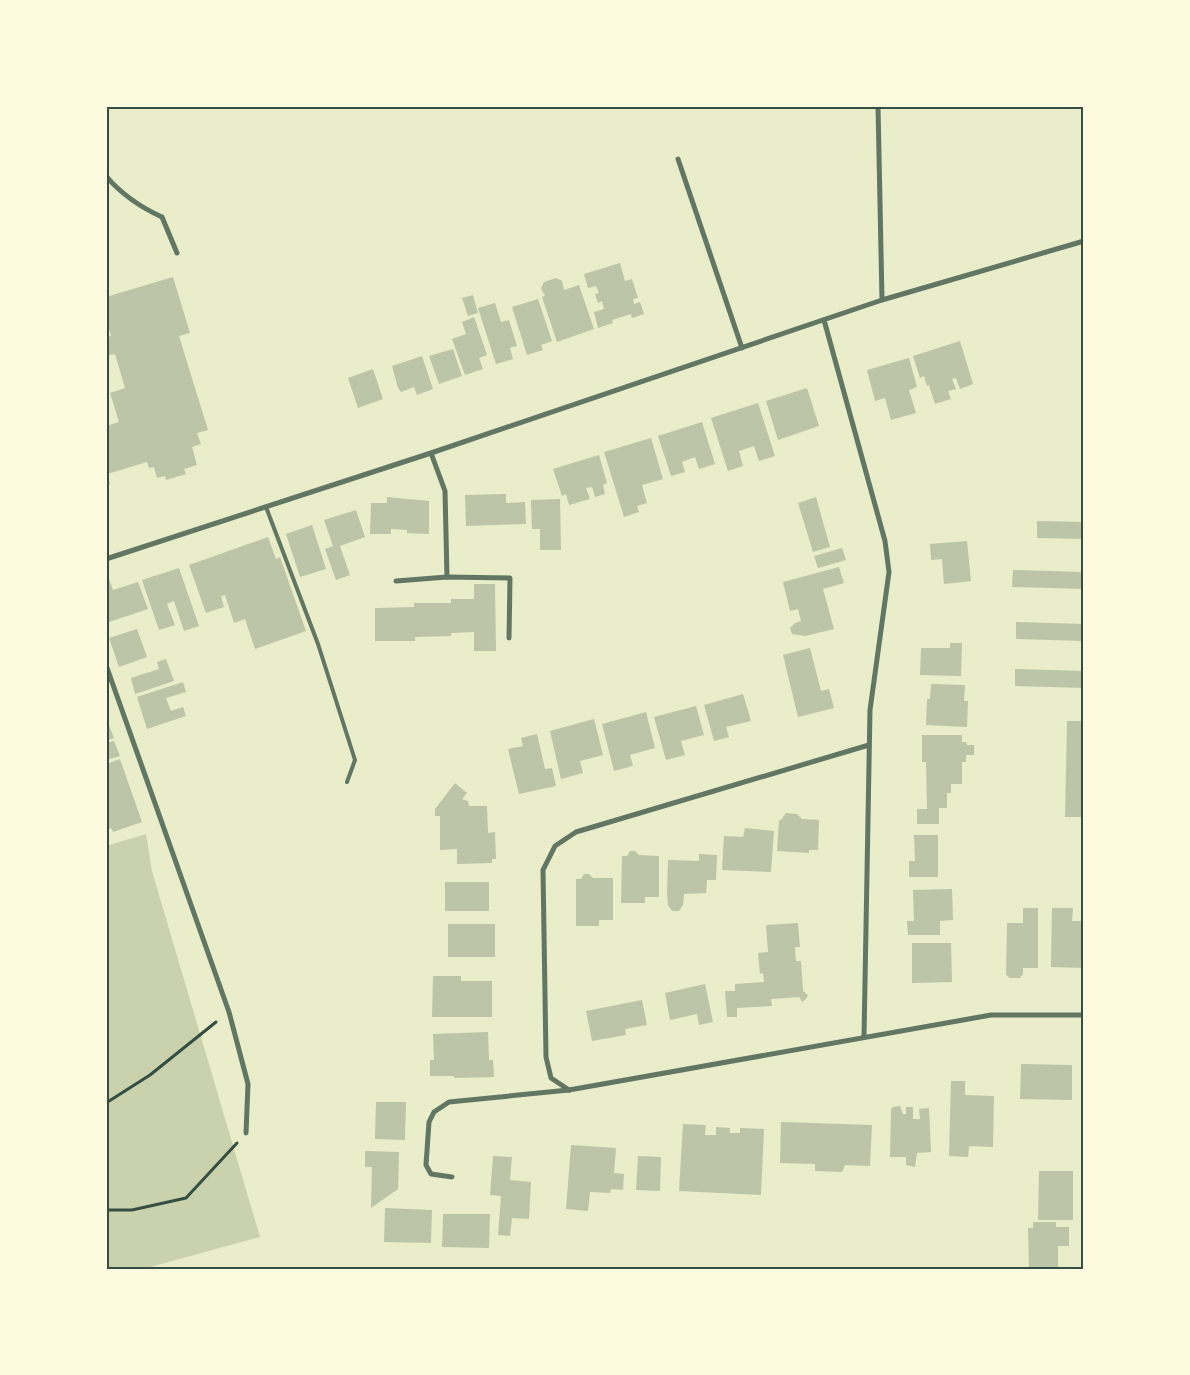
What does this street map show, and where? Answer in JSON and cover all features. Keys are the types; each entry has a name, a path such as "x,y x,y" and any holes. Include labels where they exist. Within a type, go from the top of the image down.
{"street":[{"path":"878,106 882,300"},
{"path":"678,159 742,348"},
{"path":"106,176 140,207 162,217 177,253"},
{"path":"106,559 431,453 882,300 1084,241"},
{"path":"824,320 885,541 889,572 874,676 869,745 864,1037"},
{"path":"431,453 445,491 447,577"},
{"path":"396,581 447,577 510,578 509,638"},
{"path":"106,665 229,1012 248,1084 246,1133"},
{"path":"569,1090 551,1078 546,1057 544,870 555,846 576,832 869,745"},
{"path":"452,1177 432,1174 426,1165 429,1122 434,1112 449,1102 569,1090 991,1015 1084,1015"}],"lane":[{"path":"266,507 318,644 355,760 347,782"}],"path":[{"path":"106,1103 150,1075 229,1012"},
{"path":"106,1210 132,1210 186,1198 246,1133"}],"green space":[{"path":"146,834 152,871 260,1237 143,1269 106,1269 106,846"}],"building":[{"path":"620,263 625,281 632,279 638,298 633,299 634,304 640,302 644,314 632,318 631,314 612,320 613,323 598,328 594,312 604,309 602,301 598,303 595,294 599,293 596,286 588,288 584,274"},
{"path":"173,277 190,333 179,336 208,430 197,433 201,444 192,447 197,465 184,469 186,474 166,480 165,476 157,478 154,467 149,468 147,462 107,474 110,484 106,486 106,426 119,422 110,393 125,388 115,354 106,356 106,337 111,336 109,329 106,330 106,297"},
{"path":"556,278 562,281 564,290 579,285 594,329 557,342 542,297 545,296 541,288 544,282"},
{"path":"473,295 478,313 468,316 462,298"},
{"path":"538,299 552,341 541,345 543,350 527,355 512,307"},
{"path":"495,303 501,322 509,320 517,346 510,348 513,359 496,364 478,308"},
{"path":"474,317 487,355 479,358 483,369 465,375 452,339 466,334 462,322"},
{"path":"960,341 973,384 960,389 956,378 952,379 956,389 948,391 951,399 935,404 924,376 920,378 913,356"},
{"path":"453,349 462,376 439,384 429,356"},
{"path":"422,356 433,389 417,395 414,387 401,392 398,388 392,366"},
{"path":"909,358 917,387 909,390 916,413 891,420 885,398 875,401 867,370"},
{"path":"373,369 383,399 358,408 348,378"},
{"path":"807,388 819,426 778,440 766,401"},
{"path":"758,403 775,456 759,461 754,446 739,451 743,466 728,471 711,418"},
{"path":"702,422 715,464 699,469 695,457 682,462 685,472 671,476 658,436"},
{"path":"651,438 663,479 642,485 647,503 637,506 639,512 624,517 604,452"},
{"path":"599,455 607,483 603,485 605,494 595,497 592,487 586,488 590,499 569,505 566,494 562,496 553,469"},
{"path":"506,494 506,503 525,502 526,524 466,526 465,495"},
{"path":"387,497 429,501 429,534 407,533 407,530 391,529 391,534 370,534 371,503 387,503"},
{"path":"816,497 830,547 813,552 798,503"},
{"path":"560,499 561,550 540,550 540,529 532,529 531,500"},
{"path":"356,510 365,537 340,546 350,575 336,580 325,549 333,546 324,520"},
{"path":"1037,521 1084,522 1084,539 1037,538"},
{"path":"312,525 326,569 300,577 286,534"},
{"path":"268,537 276,559 280,557 306,631 255,649 245,619 234,623 225,595 221,596 224,607 206,613 189,565"},
{"path":"967,541 971,581 944,584 942,559 931,560 930,544"},
{"path":"842,548 846,560 818,568 814,556"},
{"path":"839,567 844,583 823,589 834,629 805,636 792,634 790,628 795,623 801,621 798,609 790,611 783,582"},
{"path":"179,568 199,626 184,631 174,601 167,604 175,625 159,630 142,580"},
{"path":"1013,570 1084,572 1084,589 1012,587"},
{"path":"109,579 113,590 138,582 148,609 106,623 106,580"},
{"path":"474,584 495,584 496,651 474,651 474,632 451,633 451,636 415,637 415,641 375,641 375,608 414,607 414,603 451,603 451,599 474,599"},
{"path":"1016,622 1084,624 1084,641 1016,639"},
{"path":"137,629 147,657 119,667 109,638"},
{"path":"950,643 962,643 961,676 920,675 921,648 950,648"},
{"path":"810,648 821,691 829,689 834,708 798,717 783,655"},
{"path":"166,659 174,681 135,694 131,678 159,669 157,662"},
{"path":"1015,669 1084,671 1084,688 1015,686"},
{"path":"183,682 186,692 166,698 171,711 183,707 186,716 147,729 137,697"},
{"path":"931,684 965,685 964,701 968,701 967,727 926,725 927,699 930,699"},
{"path":"743,694 751,721 726,727 729,737 714,741 704,705"},
{"path":"696,706 704,735 681,741 685,755 666,760 654,717"},
{"path":"646,712 655,748 630,755 633,766 614,771 602,724"},
{"path":"106,718 114,738 106,741"},
{"path":"594,719 603,755 580,761 583,773 561,779 550,731"},
{"path":"1067,721 1084,721 1084,817 1065,817"},
{"path":"537,734 545,769 552,768 556,786 519,794 508,749 523,746 521,738"},
{"path":"922,735 962,735 962,742 966,742 967,745 974,745 974,755 966,755 966,762 962,762 962,784 951,784 951,793 947,793 947,808 939,808 939,824 917,824 917,809 927,809 926,762 922,762"},
{"path":"114,741 120,756 106,760 106,743"},
{"path":"120,759 142,822 113,832 111,828 106,830 106,764"},
{"path":"455,783 467,793 462,799 468,801 469,806 487,806 488,833 495,832 496,859 492,859 492,863 457,864 457,849 440,850 440,816 435,816 435,809"},
{"path":"786,813 797,814 802,819 819,820 818,850 809,850 809,853 777,851 779,820"},
{"path":"745,828 774,831 771,872 722,870 724,836 743,837"},
{"path":"914,835 938,835 938,877 909,877 909,861 915,861"},
{"path":"630,851 635,851 639,855 659,856 659,897 645,897 645,903 621,903 622,856 627,856"},
{"path":"699,854 717,855 716,880 707,880 706,893 684,894 683,905 679,911 672,911 668,905 667,894 668,860 699,861"},
{"path":"584,874 589,874 593,878 613,878 613,920 599,920 599,926 576,926 576,879 581,879"},
{"path":"445,882 489,882 489,911 445,911"},
{"path":"952,889 953,920 940,921 940,935 908,935 907,921 914,921 913,890"},
{"path":"1023,908 1038,908 1038,968 1023,968 1023,974 1020,978 1010,978 1006,975 1007,923 1023,923"},
{"path":"1052,908 1073,908 1072,921 1084,921 1084,968 1051,967"},
{"path":"798,923 800,947 795,947 796,961 801,961 803,991 808,995 806,999 802,1002 799,997 771,999 772,1006 737,1008 737,1017 727,1017 725,991 735,991 735,984 764,982 763,973 760,974 758,953 768,952 766,925"},
{"path":"448,924 495,924 495,957 448,957"},
{"path":"912,943 951,943 952,982 912,983"},
{"path":"433,976 461,976 461,981 492,981 492,1017 432,1017"},
{"path":"705,984 713,1022 699,1025 697,1014 670,1020 665,993"},
{"path":"642,1000 647,1025 625,1029 626,1035 592,1041 586,1011"},
{"path":"488,1032 489,1060 493,1060 494,1077 454,1078 454,1076 430,1076 430,1060 434,1060 433,1034"},
{"path":"1021,1064 1072,1065 1072,1100 1020,1099"},
{"path":"951,1081 965,1081 965,1095 994,1096 993,1147 969,1146 968,1157 949,1156"},
{"path":"376,1102 406,1102 405,1140 375,1139"},
{"path":"900,1106 903,1114 906,1114 906,1107 913,1107 913,1119 920,1119 919,1109 929,1108 931,1152 917,1153 915,1167 906,1165 906,1157 890,1157 891,1109"},
{"path":"781,1122 872,1125 870,1166 845,1165 842,1172 815,1171 815,1164 780,1163"},
{"path":"683,1124 706,1125 705,1135 716,1135 716,1127 730,1128 730,1133 740,1133 740,1128 764,1129 761,1195 679,1191"},
{"path":"571,1145 616,1148 614,1173 624,1174 623,1190 611,1189 610,1193 590,1192 588,1211 566,1209"},
{"path":"365,1151 399,1152 398,1189 371,1208 372,1167 365,1167"},
{"path":"493,1156 512,1157 510,1180 531,1182 529,1219 512,1218 510,1236 498,1235 501,1196 490,1195"},
{"path":"638,1156 661,1157 660,1191 636,1190"},
{"path":"1039,1171 1073,1171 1073,1220 1038,1220"},
{"path":"385,1208 432,1210 431,1243 384,1242"},
{"path":"443,1214 490,1214 489,1248 442,1247"},
{"path":"1033,1222 1056,1222 1056,1227 1069,1227 1069,1246 1058,1246 1058,1269 1029,1269 1028,1228 1033,1228"}]}
